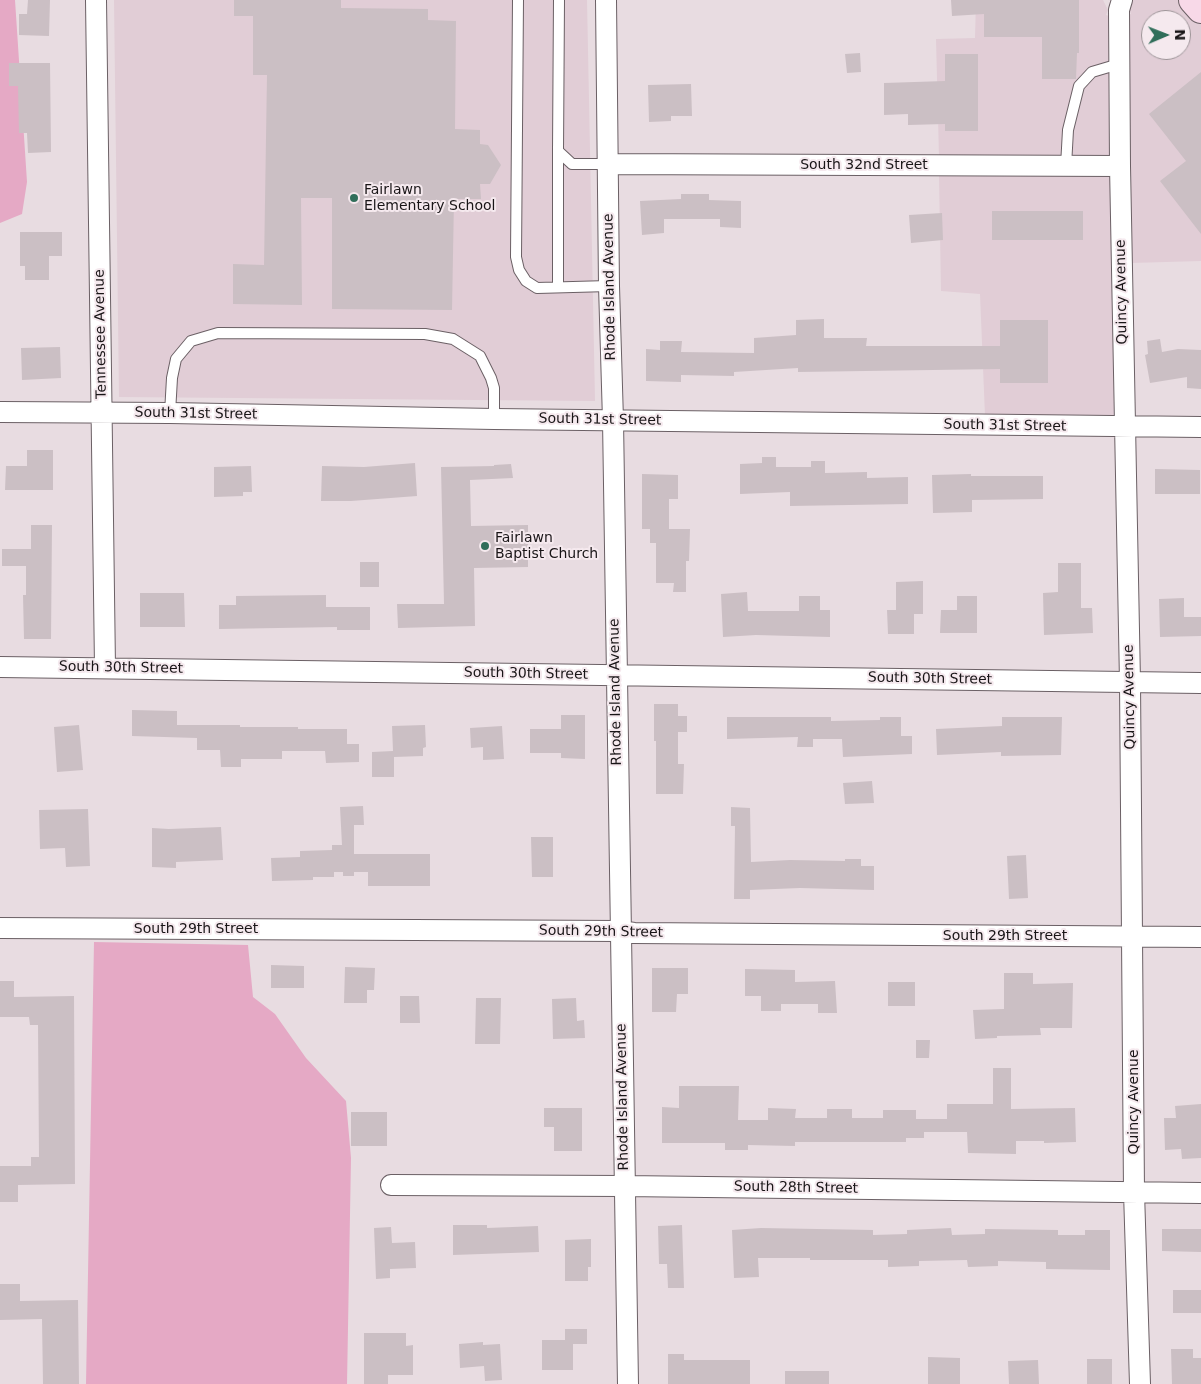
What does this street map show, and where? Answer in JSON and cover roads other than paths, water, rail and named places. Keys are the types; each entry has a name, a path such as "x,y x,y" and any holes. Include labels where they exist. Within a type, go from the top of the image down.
{"main road":[{"path":"1193,0 1201,9"}],"street":[{"name":"Tennessee Avenue","path":"96,0 105,667"},
{"name":"Rhode Island Avenue","path":"606,0 609,286 613,420 628,1384"},
{"name":"Quincy Avenue","path":"1118,3 1130,682 1134,1192 1140,1384"},
{"name":"South 32nd Street","path":"608,164 1120,166"},
{"name":"South 31st Street","path":"0,412 1201,427"},
{"name":"South 30th Street","path":"0,666 1201,682"},
{"name":"South 29th Street","path":"0,928 620,931 634,933 1201,937"},
{"name":"South 28th Street","path":"391,1185 1201,1193"}],"lane":[{"path":"518,0 516,257 519,270 526,281 537,288 609,286"},
{"path":"558,0 558,287"},
{"path":"1066,166 1068,130 1079,86 1092,72 1119,64"},
{"path":"558,151 572,164 608,164"},
{"path":"170,413 172,378 176,360 191,341 218,333 425,334 453,339 480,356 492,378 494,388 494,419"}],"place":[{"name":"Fairlawn Elementary School","path":"354,198"},
{"name":"Fairlawn Baptist Church","path":"485,546"}]}
